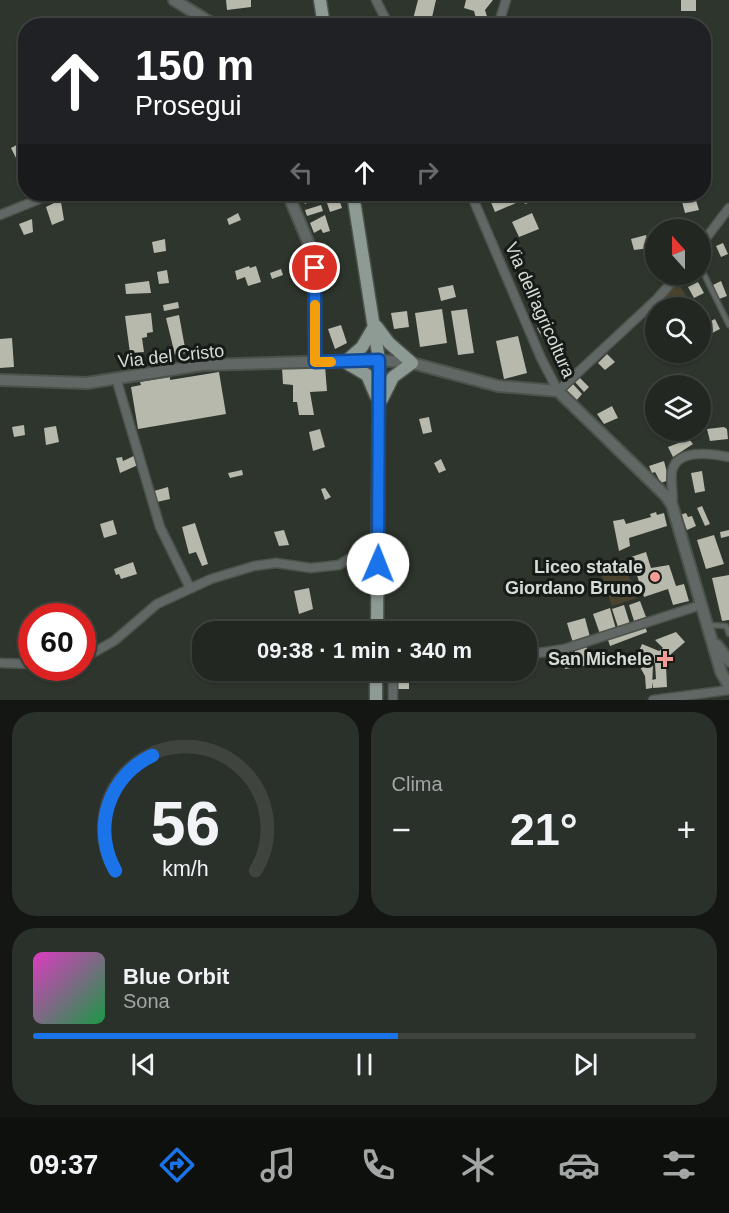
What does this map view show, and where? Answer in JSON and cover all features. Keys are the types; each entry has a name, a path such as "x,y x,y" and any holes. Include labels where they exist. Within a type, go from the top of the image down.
{"main road":[{"path":"320,0 323,18"},
{"path":"354,201 379,360 377,621"},
{"path":"375,325 362,347 345,362 367,375 379,406"},
{"path":"375,325 389,343 412,363 387,384 379,406"},
{"path":"376,681 376,700"}],"street":[{"path":"174,0 203,18"},
{"path":"376,0 385,18"},
{"path":"500,18 506,0"},
{"path":"0,215 35,201"},
{"path":"291,201 314,256 315,362"},
{"name":"Via dell'agricoltura","path":"474,201 541,358 558,391 665,495 672,505"},
{"path":"711,232 729,208"},
{"path":"558,391 669,285"},
{"name":"Via del Cristo","path":"0,380 87,383 202,365 379,360 412,363 498,386 558,391"},
{"path":"116,378 162,533 190,588"},
{"path":"653,700 729,688 726,668 701,605 672,505 672,470 678,462 701,453 729,457"},
{"path":"96,651 114,641 157,604 190,588 254,566 276,563 311,567 339,565 378,541"},
{"path":"537,653 564,649 701,605"},
{"path":"0,663 18,664"},
{"path":"393,681 393,700"}],"lane":[{"path":"709,285 729,325"},
{"path":"708,625 726,626 729,634"}],"shaded area":[{"path":"675,285 680,285 686,297 664,297"},
{"path":"623,559 637,598 612,606 599,567"}],"building":[{"path":"226,0 251,0 251,7 227,10"},
{"path":"418,0 436,0 432,18 413,18"},
{"path":"466,0 493,0 485,10 487,18 476,18 474,11 464,8"},
{"path":"681,0 696,0 696,11 681,11"},
{"path":"18,144 17,160 11,148"},
{"path":"326,201 340,201 342,208 330,212"},
{"path":"490,201 521,201 495,212"},
{"path":"682,201 696,201 699,210 685,213"},
{"path":"61,202 64,220 52,225 46,207"},
{"path":"321,205 323,211 307,216 305,210"},
{"path":"238,213 241,220 229,225 227,219"},
{"path":"532,213 539,229 519,237 512,222"},
{"path":"325,215 330,231 323,233 321,229 314,233 310,223"},
{"path":"32,219 33,232 24,235 19,224"},
{"path":"645,235 645,249 634,250 631,239"},
{"path":"165,239 166,251 154,253 152,242"},
{"path":"723,243 728,254 721,257 716,246"},
{"path":"249,266 250,268 256,266 261,282 248,286 245,277 237,280 235,271"},
{"path":"281,269 283,275 272,279 270,273"},
{"path":"167,270 169,283 159,284 157,272"},
{"path":"149,281 151,293 126,294 125,284"},
{"path":"721,281 727,296 719,299 713,285"},
{"path":"453,285 456,297 441,301 438,288"},
{"path":"700,285 704,293 693,297 688,287"},
{"path":"178,302 179,308 164,311 163,305"},
{"path":"442,309 447,343 420,347 415,313"},
{"path":"467,309 474,353 458,355 451,311"},
{"path":"407,311 409,327 394,329 391,313"},
{"path":"151,313 153,332 147,333 147,337 142,338 144,352 130,353 125,316"},
{"path":"179,315 186,353 175,355 166,318"},
{"path":"715,319 720,329 712,333 711,331 711,321"},
{"path":"548,323 550,336 542,337 537,328"},
{"path":"341,325 347,343 335,349 328,329"},
{"path":"518,336 527,373 504,379 496,341"},
{"path":"12,338 14,367 0,368 0,339"},
{"path":"607,354 615,362 605,370 598,363"},
{"path":"325,366 327,391 310,392 314,415 299,415 297,402 293,402 293,385 283,384 282,368"},
{"path":"219,372 226,414 138,429 131,387 141,385 140,382"},
{"path":"580,378 589,387 584,392 575,382"},
{"path":"573,384 582,394 576,401 566,391"},
{"path":"612,406 618,418 604,424 597,414"},
{"path":"429,417 432,432 423,434 419,419"},
{"path":"24,425 25,435 14,437 12,427"},
{"path":"56,426 59,442 46,445 44,428"},
{"path":"724,427 727,429 728,439 711,441 711,429"},
{"path":"320,429 325,447 313,451 309,432"},
{"path":"684,441 691,441 693,444 673,457 668,447"},
{"path":"136,455 138,465 120,473 116,458 122,457 123,461"},
{"path":"441,459 446,470 439,473 434,463"},
{"path":"664,461 669,480 661,483 649,466"},
{"path":"242,470 243,475 230,478 228,473"},
{"path":"702,471 705,491 695,493 691,473"},
{"path":"168,487 170,499 157,502 154,491"},
{"path":"325,488 331,497 325,500 321,489"},
{"path":"702,506 710,524 705,526 697,508"},
{"path":"656,512 657,515 664,513 667,526 629,538 630,546 619,551 613,521 624,519 626,524 651,517 650,514"},
{"path":"686,513 688,517 692,516 696,526 687,530 680,515"},
{"path":"113,520 117,534 104,538 100,524"},
{"path":"195,523 208,564 202,566 196,552 189,554 182,527"},
{"path":"284,530 289,545 279,546 274,532"},
{"path":"729,530 729,536 721,538 720,532"},
{"path":"714,535 724,564 706,569 697,540"},
{"path":"646,552 651,568 669,565 676,586 684,584 689,601 673,605 668,589 644,597 631,557"},
{"path":"133,562 137,574 121,579 119,574 116,575 114,569"},
{"path":"729,575 729,620 722,621 712,578"},
{"path":"309,588 313,609 299,614 294,591"},
{"path":"640,601 646,617 634,621 629,605"},
{"path":"624,605 630,624 618,627 612,609"},
{"path":"610,608 616,629 600,634 593,614"},
{"path":"585,618 590,637 573,643 567,623"},
{"path":"645,626 647,632 610,646 608,640"},
{"path":"676,632 685,642 670,655 666,666 667,687 653,688 652,680 656,679 655,663 637,656 642,644 659,651 663,648 655,640"},
{"path":"586,645 589,659 593,658 595,664 565,669 562,659 557,660 556,655 573,652 576,657 574,647"},
{"path":"635,658 653,664 652,688 646,689 645,676"},
{"path":"397,681 409,681 409,689 397,689"}],"slow traffic":[{"path":"315,305 315,362 331,362"}],"place":[{"name":"Liceo statale Giordano Bruno","path":"655,577"},
{"name":"San Michele","path":"665,659"}],"route":[{"path":"315,268 315,362 379,360 378,564"}]}
